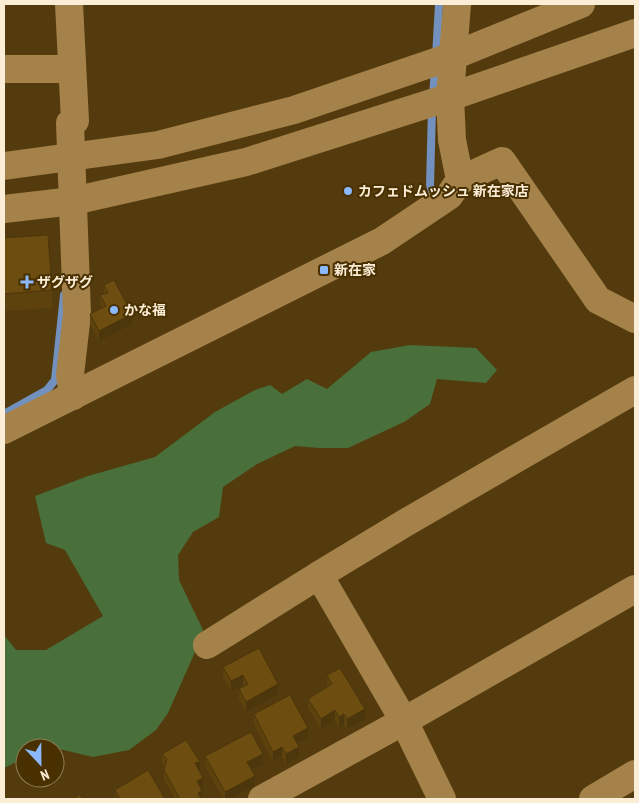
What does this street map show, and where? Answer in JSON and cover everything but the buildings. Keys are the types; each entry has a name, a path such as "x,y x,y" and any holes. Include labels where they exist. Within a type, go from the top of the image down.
{"street":[{"path":"58,4 63,123 70,123 75,121 69,4"},
{"path":"457,4 450,97 452,140 460,180"},
{"path":"4,166 158,145 294,110 453,56 581,4"},
{"path":"4,209 73,200 246,162 450,97 635,32"},
{"path":"4,69 60,69"},
{"path":"70,123 77,314 70,374 73,396"},
{"path":"4,430 382,241 449,196 460,180 502,161 598,300 635,319"},
{"path":"207,645 405,523 635,390"},
{"path":"319,575 404,721 442,799"},
{"path":"262,799 404,721 635,589"},
{"path":"593,799 635,774"}],"green space":[{"path":"410,345 476,348 497,370 486,383 437,379 430,404 404,422 348,448 295,446 257,464 223,487 219,517 193,532 178,555 179,580 203,630 168,713 156,730 129,750 93,757 65,750 65,738 15,738 15,763 4,768 4,635 16,650 46,650 103,616 65,550 46,543 35,496 88,476 155,457 215,412 255,390 270,385 282,394 307,379 327,389 371,352"}],"waterway":[{"path":"436,57 439,4"},
{"path":"433,97 435,68"},
{"path":"432,108 430,185 432,191"},
{"path":"4,414 47,390 55,380 64,295"}],"place":[{"name":"カフェドムッシュ 新在家店","path":"348,191"},
{"name":"新在家","path":"324,270"},
{"name":"ザグザグ","path":"27,282"},
{"name":"かな福","path":"114,310"}]}
